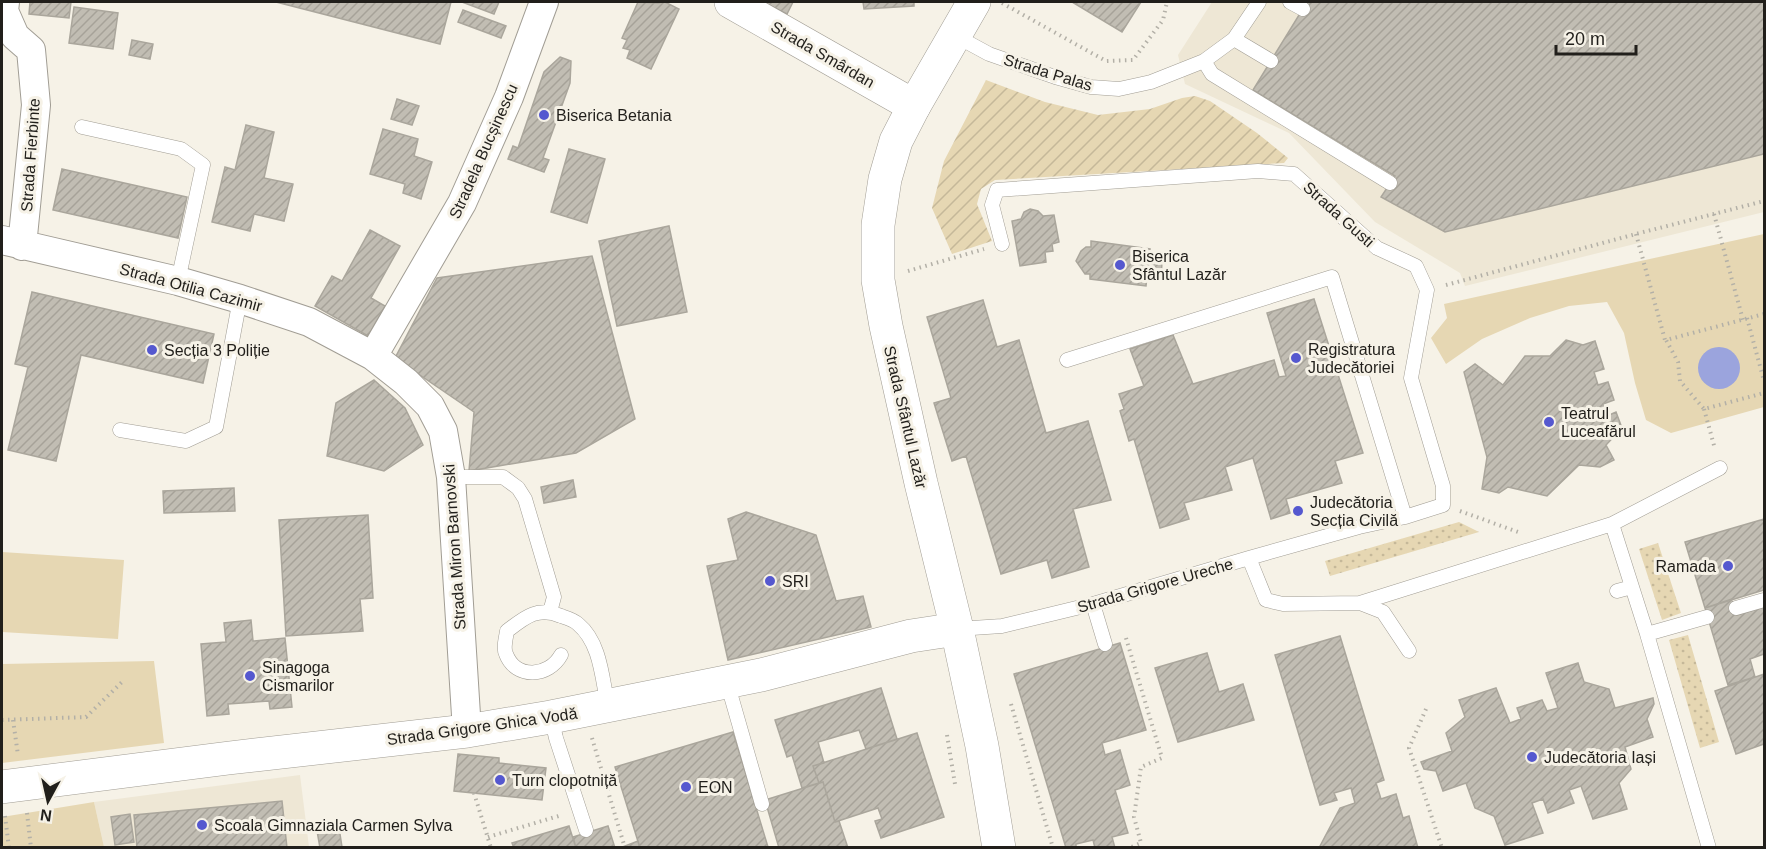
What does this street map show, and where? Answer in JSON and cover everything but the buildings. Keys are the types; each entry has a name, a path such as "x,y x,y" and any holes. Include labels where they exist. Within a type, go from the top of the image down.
{"street":[{"name":"Strada Fierbinte","path":"5,2 4,11 15,36 31,50 36,105 12,243"},
{"name":"Stradela Bucșinescu","path":"373,356 462,203 508,97 544,2"},
{"name":"Strada Smârdan","path":"731,2 914,106"},
{"name":"Strada Sfântul Lazăr","path":"974,2 896,141 885,179 878,225 878,280 891,349 982,746 999,848"},
{"name":"Strada Otilia Cazimir","path":"12,243 178,280 240,299 309,322 373,356"},
{"name":"Strada Miron Barnovski","path":"373,356 406,382 430,406 442,431 451,477 466,731"},
{"name":"Strada Grigore Ghica Vodă","path":"9,793 217,760 466,731 551,717 761,675 911,636 957,629"}],"lane":[{"name":"Strada Palas","path":"954,35 989,54 1055,77 1091,87 1119,89 1150,82 1204,61 1234,39 1259,2"},
{"path":"1290,2 1303,9"},
{"path":"1234,39 1271,61"},
{"path":"1204,61 1212,74 1390,183"},
{"path":"82,128 181,149 203,165 178,280"},
{"name":"Strada Gusti","path":"1002,244 992,205 997,190 1258,171 1285,173 1294,174 1377,248 1416,266 1427,290"},
{"path":"1067,360 1332,277 1405,517"},
{"path":"1249,558 1443,505 1443,486 1411,378 1427,290"},
{"path":"120,430 186,441 216,427 240,299"},
{"name":"Strada Grigore Ureche","path":"957,629 1002,626 1093,604 1249,558 1266,600 1283,604 1360,603 1612,524 1720,468"},
{"path":"451,477 503,477 518,488 525,500 554,597 550,612"},
{"path":"1612,524 1647,634 1709,848"},
{"path":"1617,591 1632,587"},
{"path":"1736,608 1764,600"},
{"name":"Strada Grigore Ureche","path":"1360,603 1383,612 1409,651"},
{"path":"1093,604 1105,644"},
{"path":"561,655 557,663 545,671 526,672 512,666 504,652 507,631 528,615 550,612 578,623 592,641 597,655 597,709"},
{"path":"1647,634 1707,617"},
{"path":"727,682 762,804"},
{"path":"551,717 586,830"}],"path":[{"path":"999,2 1106,61 1133,60 1163,20 1167,2"},
{"path":"1427,290 1764,201"},
{"path":"1714,214 1764,381"},
{"path":"1636,234 1665,340 1678,362 1680,381 1704,409 1720,468"},
{"path":"878,280 1002,244"},
{"path":"1665,340 1764,314"},
{"path":"1704,409 1764,393"},
{"path":"1443,505 1550,543"},
{"path":"1114,597 1162,758 1141,767 1134,817 1141,843 1129,848"},
{"path":"2,720 86,717 122,682"},
{"path":"1011,704 1053,848"},
{"path":"597,709 625,848"},
{"path":"1426,709 1409,748 1442,848"},
{"path":"9,848 13,720"},
{"path":"474,793 491,848"},
{"path":"488,837 564,814"}],"shaded area":[{"path":"1212,2 1764,2 1764,212 1465,286 1460,273 1375,222 1289,133 1185,84 1178,55"},
{"path":"986,80 1045,102 1098,115 1150,109 1195,96 1210,101 1257,133 1288,158 1284,163 995,180 981,189 977,204 992,241 952,254 932,208 944,161"},
{"path":"1764,234 1764,407 1671,433 1646,420 1624,333 1607,302 1569,306 1530,318 1482,339 1446,364 1431,338 1447,318 1444,304"},
{"path":"1459,522 1479,532 1330,576 1325,561"},
{"path":"1658,543 1681,613 1662,620 1639,549"},
{"path":"2,552 124,560 118,639 2,632"},
{"path":"1688,635 1719,742 1700,748 1669,640"},
{"path":"154,661 164,743 2,763 2,664"},
{"name":"Scoala Gimnaziala Carmen Sylva","path":"300,775 309,847 104,847 94,802"},
{"path":"94,802 104,847 2,847 2,817"}],"water":[{"path":"1719,347 1734,353 1740,368 1734,383 1719,389 1704,383 1698,368 1704,353"}],"place":[{"name":"Biserica Betania","path":"544,115"},
{"name":"Biserica Sfântul Lazăr","path":"1120,265"},
{"name":"Secția 3 Poliție","path":"152,350"},
{"name":"Registratura Judecătoriei","path":"1296,358"},
{"name":"Teatrul Luceafărul","path":"1549,422"},
{"name":"Judecătoria Secția Civilă","path":"1298,511"},
{"name":"Ramada","path":"1728,566"},
{"name":"SRI","path":"770,581"},
{"name":"Sinagoga Cismarilor","path":"250,676"},
{"name":"Judecătoria Iași","path":"1532,757"},
{"name":"Turn clopotniță","path":"500,780"},
{"name":"EON","path":"686,787"},
{"name":"Scoala Gimnaziala Carmen Sylva","path":"202,825"}]}
